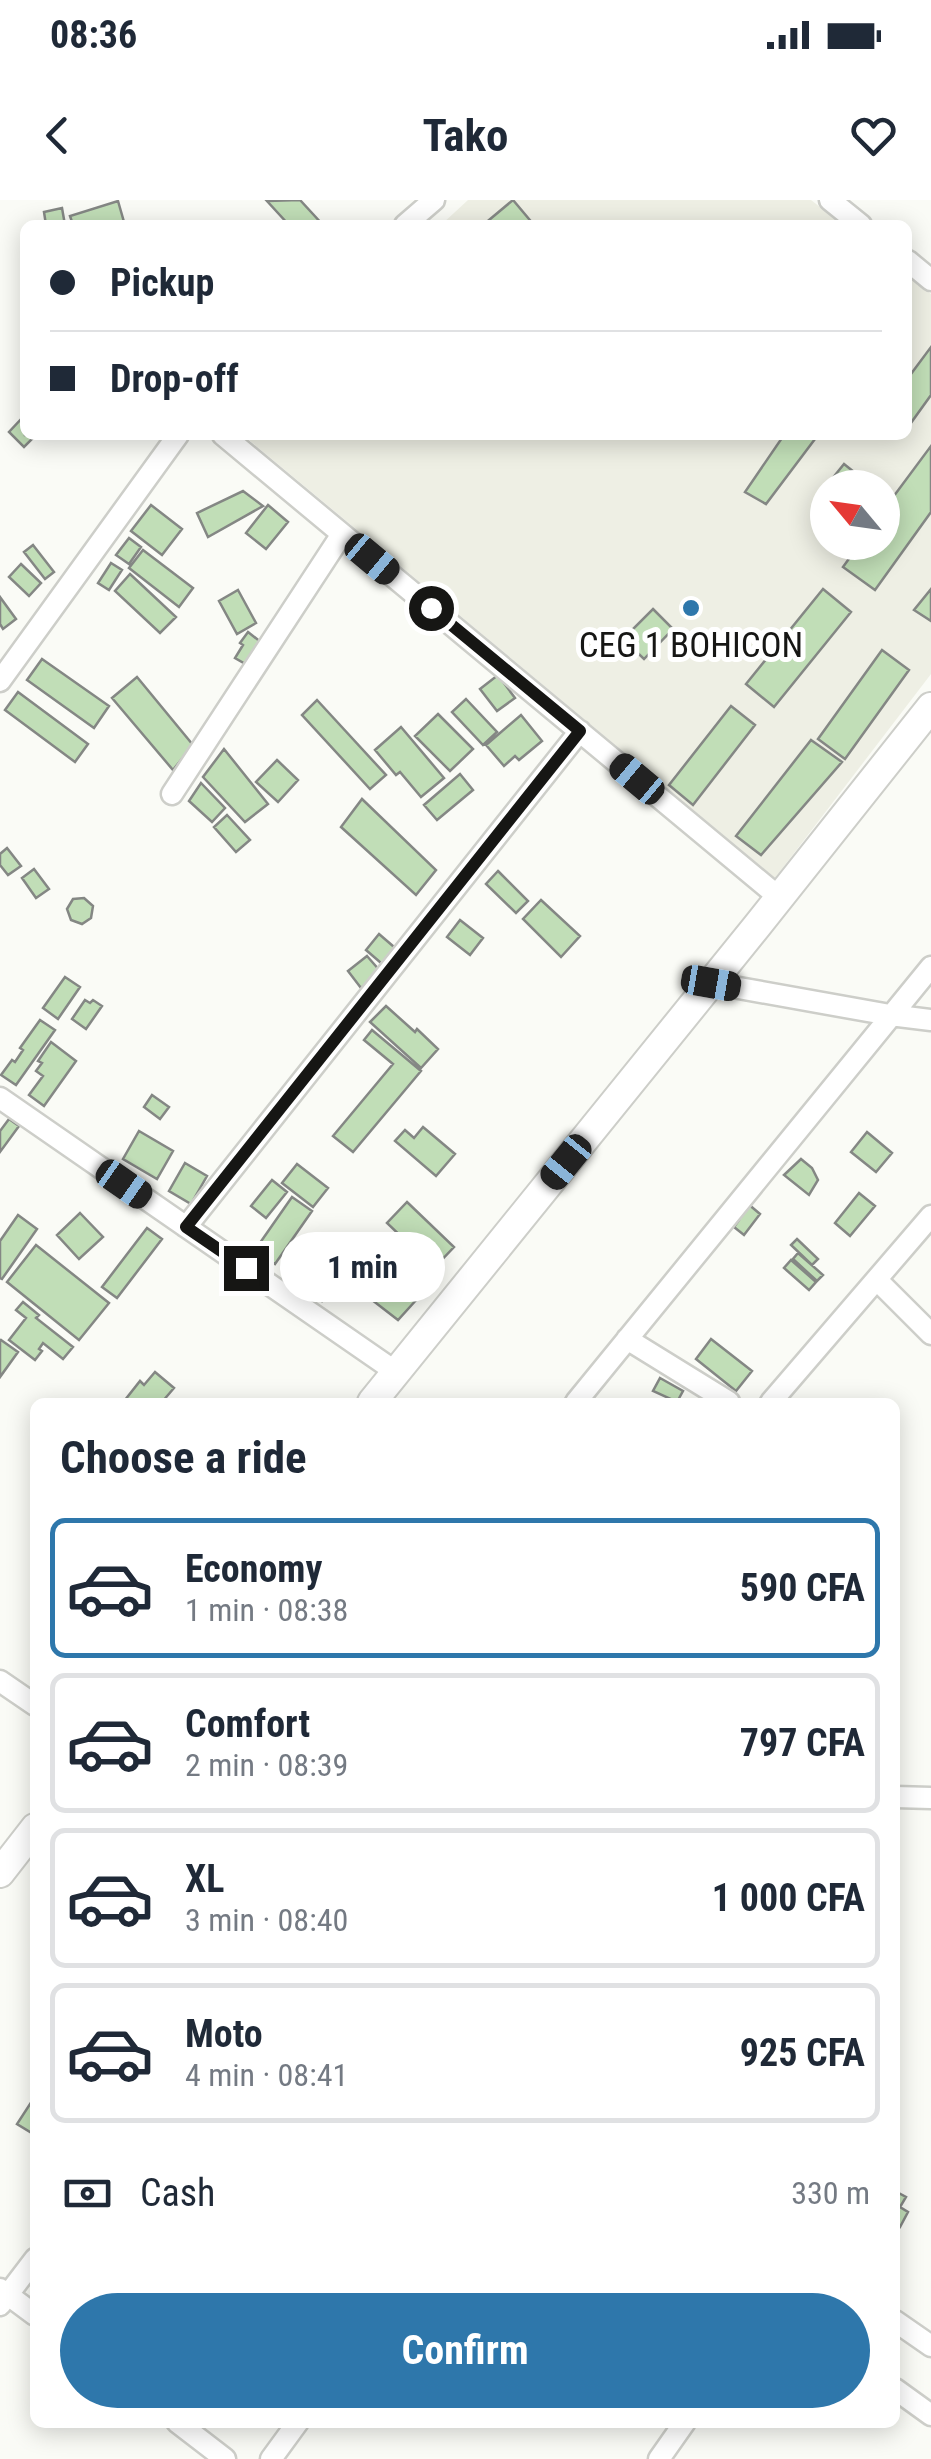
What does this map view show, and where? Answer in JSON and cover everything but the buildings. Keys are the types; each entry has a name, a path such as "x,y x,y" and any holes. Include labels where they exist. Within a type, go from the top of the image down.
{"street":[{"path":"411,220 434,200"},
{"path":"830,200 855,220"},
{"path":"0,681 174,440"},
{"path":"229,440 780,898"},
{"path":"172,794 342,534"},
{"path":"375,1398 931,707"},
{"path":"186,1227 580,731"},
{"path":"579,1398 931,967"},
{"path":"711,983 931,1020"},
{"path":"0,1098 396,1372"},
{"path":"775,1398 931,1216"},
{"path":"877,1280 931,1334"},
{"path":"627,1340 722,1398"},
{"path":"0,1680 30,1701"},
{"path":"900,1797 931,1798"},
{"path":"0,1873 30,1834"},
{"path":"30,2265 3,2296 30,2312"},
{"path":"900,2324 931,2346"},
{"path":"900,2393 931,2415"},
{"path":"184,2428 224,2459"},
{"path":"271,2459 294,2428"},
{"path":"659,2459 681,2428"}],"shaded area":[{"path":"468,200 811,200 837,220 446,220"},
{"name":"CEG 1 BOHICON","path":"912,279 931,294 931,674 775,878 249,440 912,440"}],"place":[{"name":"CEG 1 BOHICON","path":"691,608"}],"route":[{"path":"246,1268 186,1227 580,731 431,608"}]}
